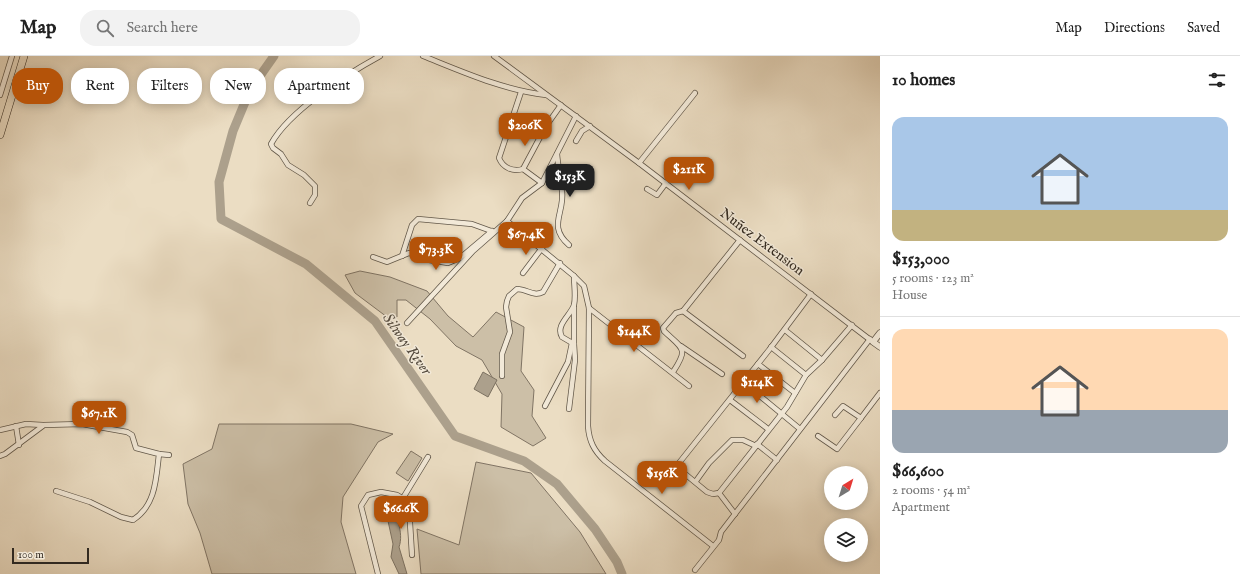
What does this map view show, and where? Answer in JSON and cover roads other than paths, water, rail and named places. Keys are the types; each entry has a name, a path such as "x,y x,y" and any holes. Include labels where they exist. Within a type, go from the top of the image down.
{"main road":[{"path":"0,135 23,56"}],"street":[{"path":"0,95 12,56"},
{"path":"310,203 315,195 315,186 304,175 288,165 281,154 273,148 271,144 295,114 342,80 380,56"},
{"path":"423,56 521,92 548,95"},
{"name":"Nuñez Extension","path":"494,56 666,183 880,347"},
{"path":"521,92 499,158 501,163 515,171 523,169 546,126 561,105"},
{"path":"639,163 695,93"},
{"path":"373,257 387,262 410,253 438,263 455,262 507,221 522,198 542,183 576,116"},
{"path":"576,141 582,131 590,126"},
{"path":"557,154 563,192 558,220 559,233 569,245"},
{"path":"523,169 542,183"},
{"path":"647,189 657,195 666,183"},
{"path":"402,256 412,225 418,219 472,224 494,232"},
{"path":"507,221 560,263 584,286 589,308 588,426 589,436 594,449 605,461 713,546"},
{"path":"407,323 464,260 494,232"},
{"path":"722,374 680,346 664,331 663,328 676,313 683,310 740,240"},
{"path":"522,273 542,248"},
{"path":"502,376 502,354 510,332 506,307 509,296 517,289 533,294 543,292 560,263"},
{"path":"569,409 575,360 573,343 574,276"},
{"path":"719,493 709,493 696,481 679,469 678,465 785,330 811,294"},
{"path":"573,343 562,337 560,332 563,323 574,307"},
{"path":"589,308 689,386"},
{"path":"683,310 742,356"},
{"path":"719,493 782,413 806,375 822,360 852,325"},
{"path":"785,330 822,360"},
{"path":"694,570 719,540 721,532 800,429 880,333"},
{"path":"545,406 568,362 573,343"},
{"path":"673,372 683,357 680,346"},
{"path":"771,347 806,375"},
{"path":"758,364 795,393"},
{"path":"743,382 800,429"},
{"path":"818,436 837,449 880,393"},
{"path":"730,400 768,429"},
{"path":"835,415 843,406 861,418"},
{"path":"0,430 26,424 82,424 127,432 132,435 136,448 169,455"},
{"path":"0,456 44,425"},
{"path":"16,426 19,444"},
{"path":"696,481 709,464 732,440 743,440 757,445 777,460"},
{"path":"56,491 90,502 121,517 132,520 141,515 147,507 154,492 159,454"},
{"path":"403,498 428,457"},
{"path":"378,574 360,506 365,497 374,493 392,494 407,501 409,507 412,555"},
{"path":"719,493 735,514"}],"waterway":[{"name":"Silway River","path":"274,56 250,90 233,131 219,182 221,219 306,264 375,321 455,436 524,461 557,484 595,529 617,562 622,574"}]}
